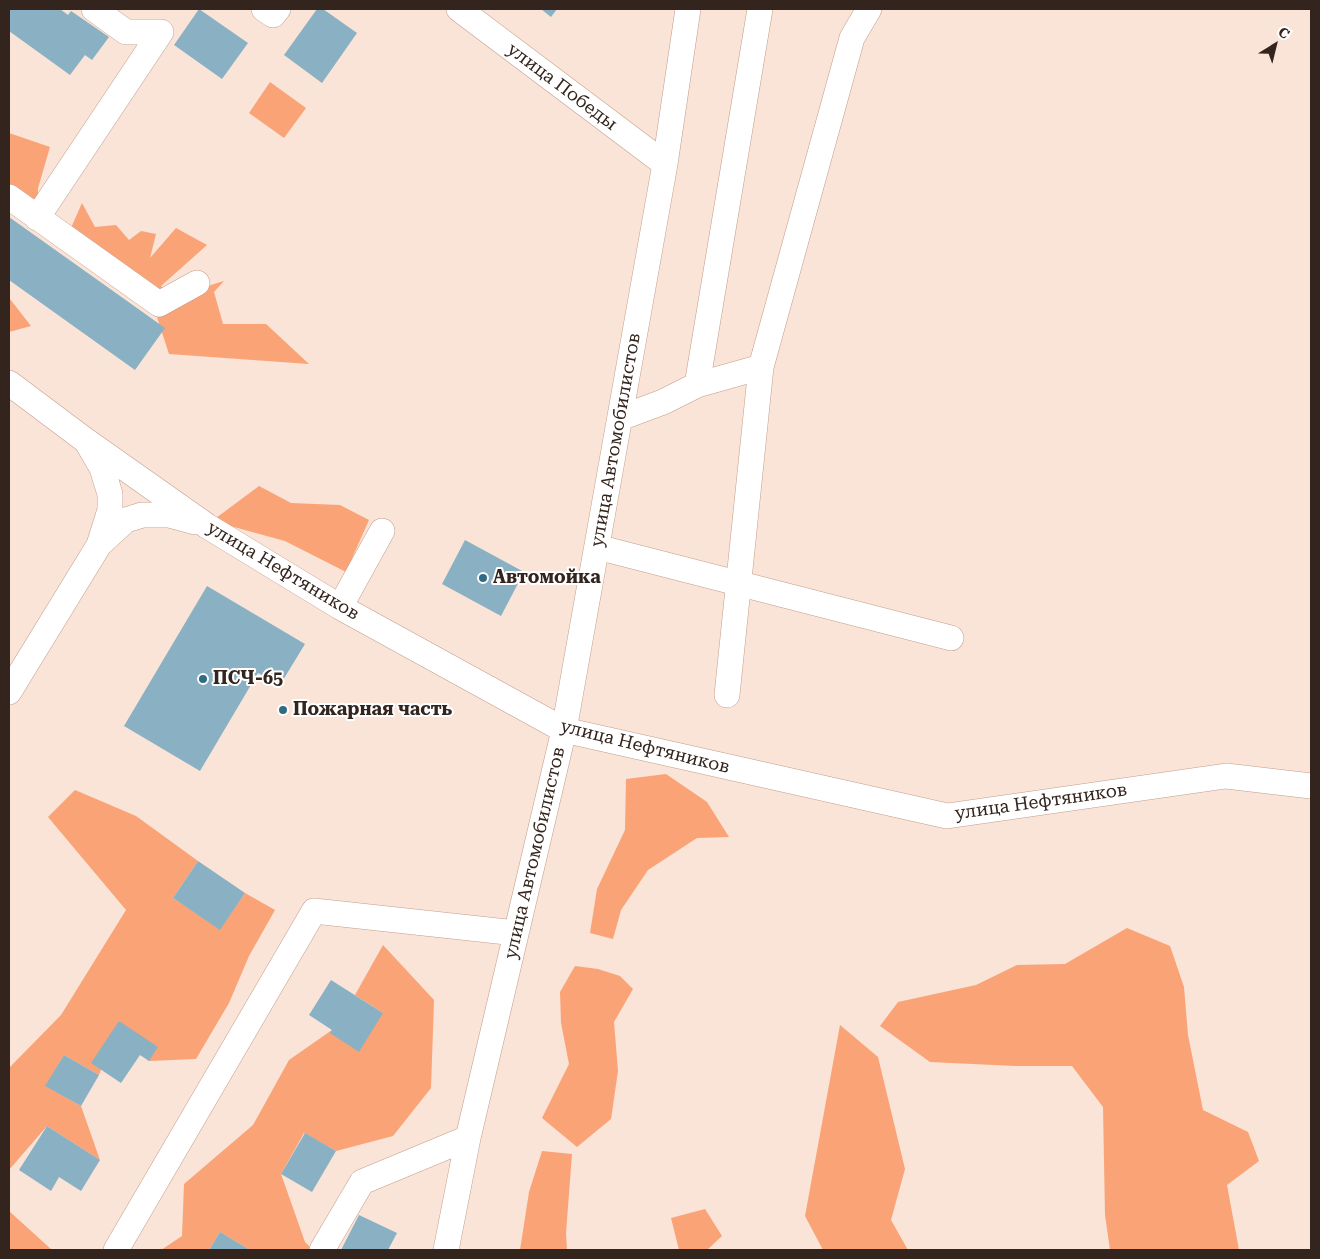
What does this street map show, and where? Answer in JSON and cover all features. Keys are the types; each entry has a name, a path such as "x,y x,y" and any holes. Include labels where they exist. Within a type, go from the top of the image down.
{"street":[{"path":"37,218 161,32 126,32 94,9"},
{"path":"264,9 273,15 278,9"},
{"name":"улица Победы","path":"459,9 665,164"},
{"name":"улица Автомобилистов","path":"446,1250 468,1138 564,730 665,164 688,9"},
{"path":"697,385 760,9"},
{"path":"727,695 761,367 852,38 869,9"},
{"path":"9,197 159,304 197,283"},
{"path":"620,418 663,402 697,385 761,367"},
{"name":"улица Нефтяников","path":"9,384 207,526 340,607 564,730 948,816 1226,776 1311,786"},
{"path":"9,692 99,545 110,510 110,494 102,468 86,440"},
{"path":"99,545 126,520 142,515 169,515 207,526"},
{"path":"340,607 382,531"},
{"path":"597,547 951,638"},
{"path":"116,1250 314,911 516,933"},
{"path":"322,1250 362,1182 468,1138"}],"shaded area":[{"path":"270,82 306,108 284,138 249,113"},
{"path":"9,133 50,147 38,188 37,227 9,208"},
{"path":"82,203 95,227 116,225 129,240 141,231 156,234 150,258 176,228 207,245 161,286 172,297 224,281 214,292 223,324 266,324 309,364 169,354 155,311 63,246"},
{"path":"9,297 10,299 31,326 9,332"},
{"path":"259,486 291,503 340,505 369,520 346,572 285,541 212,521"},
{"path":"666,774 707,802 729,837 697,838 648,870 621,910 613,939 590,933 597,889 625,830 626,779"},
{"path":"75,790 136,816 198,861 173,898 220,929 245,893 275,910 249,956 229,1003 196,1059 149,1061 119,1021 99,1075 64,1055 46,1086 81,1106 100,1160 47,1126 9,1170 9,1068 61,1015 126,910 48,817"},
{"path":"1127,928 1170,946 1184,987 1188,1035 1203,1110 1248,1132 1259,1161 1227,1185 1239,1250 1110,1250 1105,1215 1103,1107 1072,1066 1015,1066 930,1062 880,1026 898,1002 976,985 1017,965 1065,964"},
{"path":"383,945 434,1000 431,1088 393,1136 336,1151 304,1133 281,1174 305,1242 313,1250 250,1250 220,1232 209,1250 161,1250 182,1236 184,1184 253,1125 289,1060 332,1030 383,1013 355,995"},
{"path":"575,966 598,969 620,976 633,989 614,1022 618,1071 611,1119 577,1147 542,1118 569,1064 561,1023 560,992"},
{"path":"840,1025 878,1057 905,1169 891,1220 908,1250 823,1250 805,1216"},
{"path":"542,1151 572,1154 566,1233 567,1250 520,1250 529,1192"},
{"path":"705,1209 722,1236 707,1250 679,1250 671,1218"},
{"path":"9,1211 52,1250 9,1250"}],"building":[{"path":"9,9 60,9 68,15 71,11 109,37 92,60 85,55 70,75 9,31"},
{"path":"199,9 248,43 222,79 174,45"},
{"path":"317,9 323,9 357,33 322,83 284,55"},
{"path":"541,9 557,9 551,17"},
{"path":"9,217 165,328 135,370 9,280"},
{"name":"Автомойка","path":"465,540 524,572 501,616 442,584"},
{"name":"ПСЧ-65","path":"207,586 305,644 280,685 258,673 200,771 124,726"},
{"path":"198,861 245,893 220,930 173,898"},
{"path":"331,980 383,1013 359,1052 330,1033 332,1030 309,1015"},
{"path":"119,1021 158,1047 149,1061 140,1055 121,1083 91,1063"},
{"path":"64,1055 99,1075 81,1106 45,1086"},
{"path":"47,1126 100,1160 81,1191 59,1177 51,1191 19,1170"},
{"path":"305,1133 336,1151 312,1192 281,1174"},
{"path":"359,1215 397,1233 388,1250 341,1250"},
{"path":"220,1232 250,1250 209,1250"}],"place":[{"name":"Автомойка","path":"483,578"},
{"name":"ПСЧ-65","path":"203,679"},
{"name":"Пожарная часть","path":"283,710"}]}
